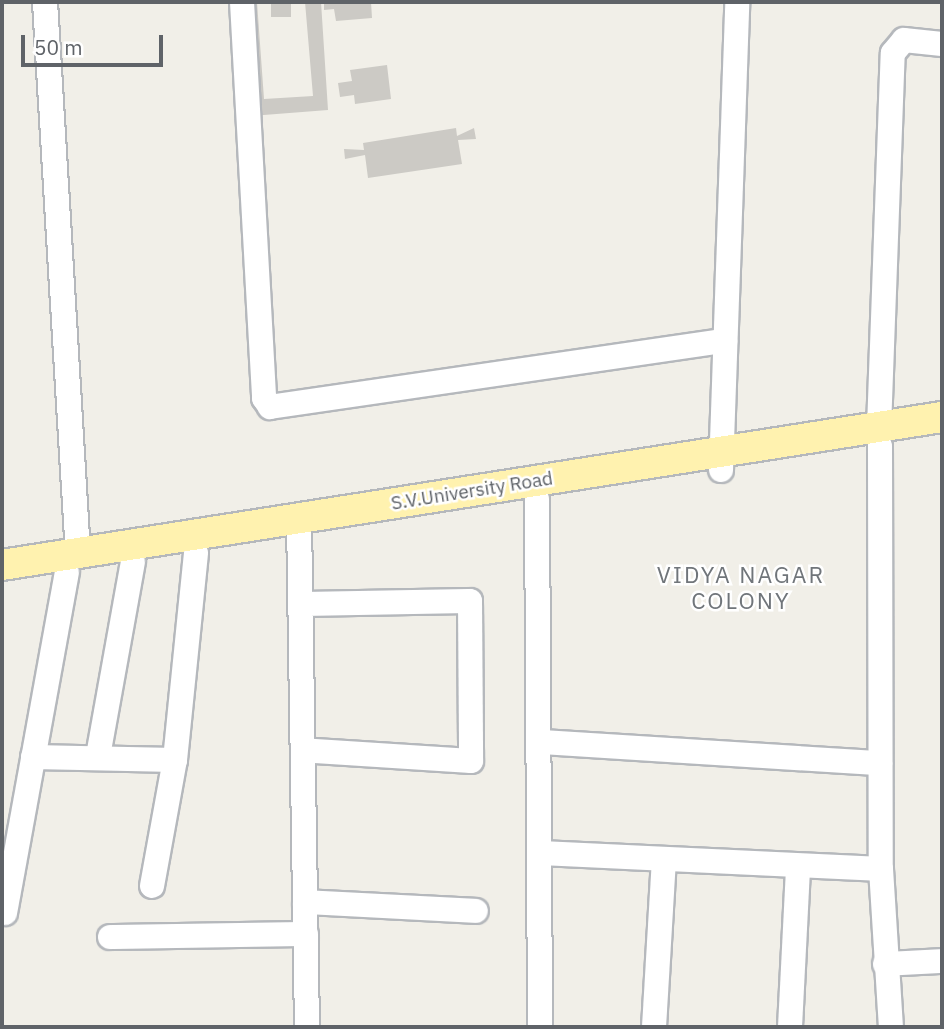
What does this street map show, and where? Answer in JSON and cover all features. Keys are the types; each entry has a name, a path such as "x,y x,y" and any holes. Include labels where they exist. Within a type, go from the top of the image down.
{"main road":[{"name":"S.V.University Road","path":"880,437 942,417"},
{"name":"S.V.University Road","path":"2,583 72,564 721,461 880,437 942,436"},
{"name":"S.V.University Road","path":"2,565 133,562 196,552 299,527 537,499 721,461"}],"street":[{"path":"5,914 72,564 46,2"},
{"path":"242,2 264,398 270,407 725,341"},
{"path":"721,461 737,2"},
{"path":"891,1027 881,869 880,437 892,53 904,40 942,44"},
{"path":"537,499 542,742 540,1027"},
{"path":"299,527 307,1027"},
{"path":"152,886 175,760 196,552"},
{"path":"98,756 133,562"},
{"path":"301,604 470,601 471,761 303,750"},
{"path":"542,742 880,763"},
{"path":"33,757 98,756 175,760"},
{"path":"542,853 798,868 881,869"},
{"path":"654,1027 664,860"},
{"path":"790,1027 798,868"},
{"path":"305,902 476,911"},
{"path":"110,937 306,934"},
{"path":"885,964 942,961"}],"building":[{"path":"242,2 257,2 264,99 313,96 305,2 321,2 328,110 250,116"},
{"path":"271,2 291,2 291,17 271,17"},
{"path":"324,2 371,2 372,18 336,21 334,9 324,10"},
{"path":"387,65 391,99 355,104 354,95 340,97 338,83 352,81 350,70"},
{"path":"456,128 457,136 474,128 476,139 458,140 462,164 368,178 365,155 345,159 344,149 364,150 363,143"}],"district":[{"name":"VIDYA NAGAR COLONY","path":"741,587"}]}
